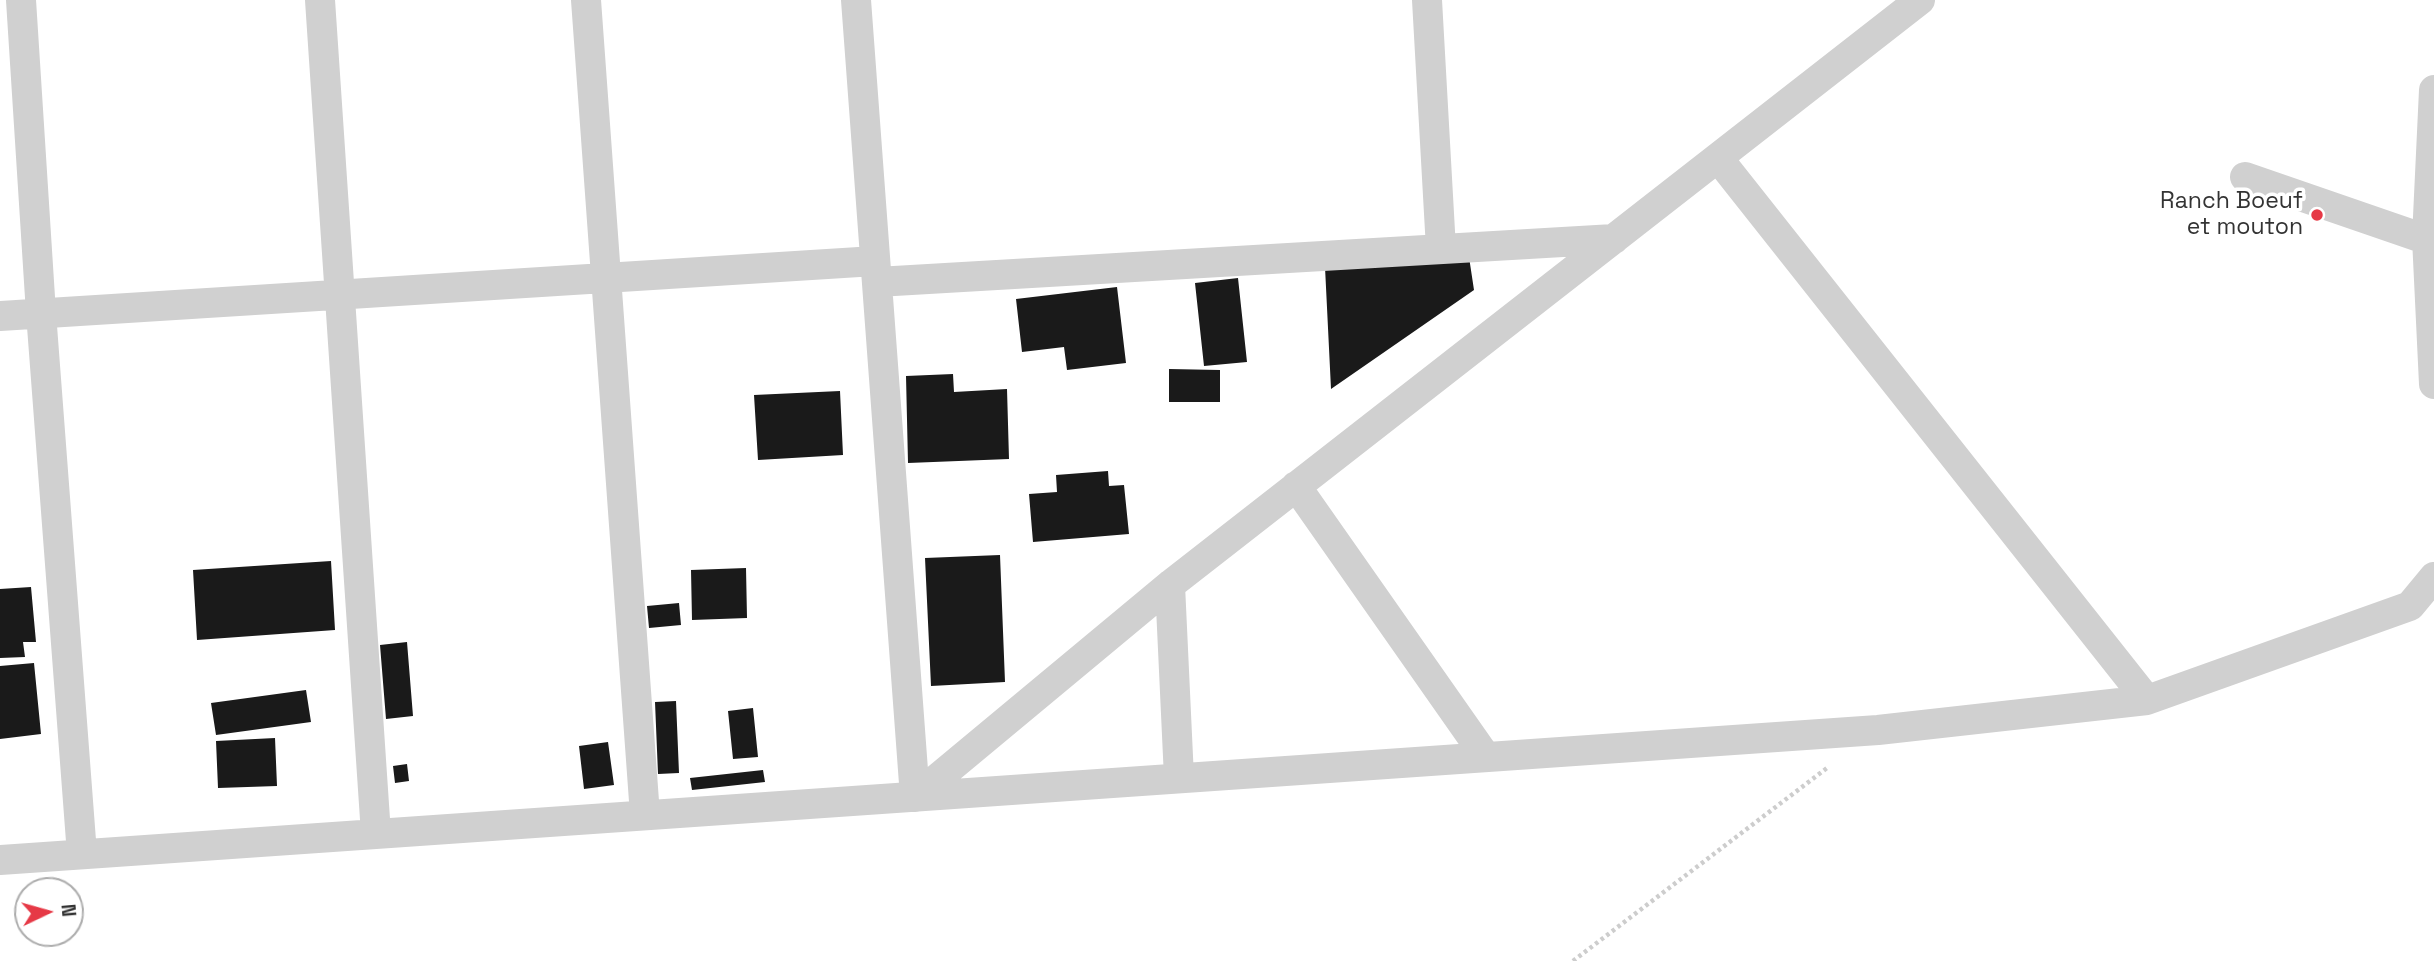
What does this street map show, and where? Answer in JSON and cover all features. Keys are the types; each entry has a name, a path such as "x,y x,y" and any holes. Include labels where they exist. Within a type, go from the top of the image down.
{"street":[{"path":"21,0 41,313 82,854"},
{"path":"320,0 376,834"},
{"path":"586,0 604,278 645,815"},
{"path":"856,0 915,797"},
{"path":"1427,0 1441,249"},
{"path":"915,797 1170,585 1920,0"},
{"path":"2434,90 2430,240 2434,384"},
{"path":"1718,158 2147,700"},
{"path":"2245,177 2430,240"},
{"path":"0,316 604,278 876,272 1441,249 1614,239"},
{"path":"1296,486 1486,757"},
{"path":"0,860 1878,730 2147,700 2410,606 2434,577"},
{"path":"1170,585 1179,778"}],"path":[{"path":"1573,961 1834,763"}],"building":[{"path":"1469,257 1474,290 1331,389 1325,267"},
{"path":"1238,278 1247,362 1204,366 1195,283"},
{"path":"1117,287 1126,363 1067,370 1064,347 1022,352 1016,299"},
{"path":"1169,369 1220,370 1220,402 1169,402"},
{"path":"953,374 954,392 1007,389 1009,459 908,463 906,376"},
{"path":"840,391 843,455 758,460 754,395"},
{"path":"1108,471 1109,486 1124,485 1129,534 1033,542 1029,494 1057,492 1056,475"},
{"path":"1000,555 1005,682 931,686 925,558"},
{"path":"331,561 335,630 197,640 193,570"},
{"path":"746,568 747,618 692,620 691,570"},
{"path":"31,587 36,642 23,642 25,657 0,658 0,589"},
{"path":"679,603 681,625 649,628 647,606"},
{"path":"407,642 413,716 386,719 380,645"},
{"path":"34,663 41,734 0,739 0,666"},
{"path":"306,690 311,722 216,735 211,703"},
{"path":"676,701 679,773 658,774 655,702"},
{"path":"753,708 758,757 733,759 728,711"},
{"path":"275,738 277,786 218,788 216,741"},
{"path":"608,742 614,785 584,789 579,746"},
{"path":"407,764 409,781 395,783 393,766"},
{"path":"763,770 765,782 692,790 690,778"}],"place":[{"name":"Ranch Boeuf et mouton","path":"2317,215"}]}
